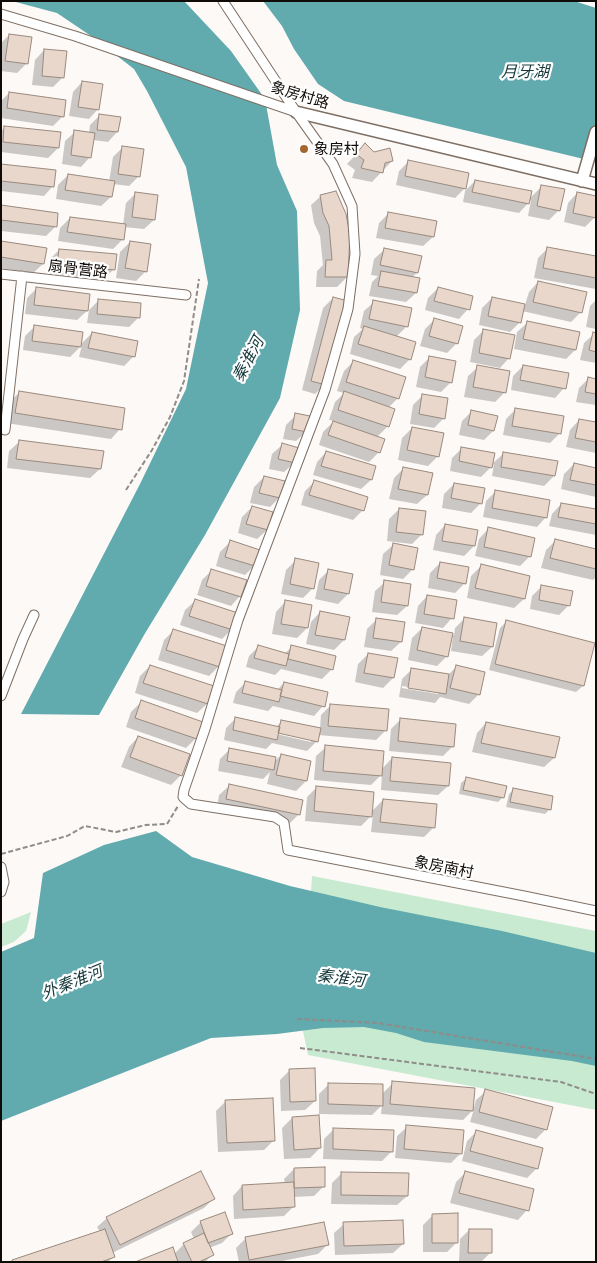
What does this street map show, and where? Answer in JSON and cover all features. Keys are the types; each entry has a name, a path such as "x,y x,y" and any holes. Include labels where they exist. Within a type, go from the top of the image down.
{"street":[{"path":"183,797 238,620 325,390 348,309 355,254 352,206 333,164 296,112 223,1"},
{"name":"象房村路","path":"1,14 75,36 296,112 596,184"},
{"path":"582,181 596,132"},
{"name":"扇骨营路","path":"1,274 186,295"},
{"path":"5,430 22,276"},
{"path":"1,696 34,615"},
{"name":"象房南村","path":"183,797 192,804 275,817 284,823 288,850 596,911"},
{"path":"1,867 4,882 1,892"}],"path":[{"path":"126,490 152,450 170,417 184,381 199,279"},
{"path":"1,854 67,836 85,826 116,832 146,825 167,824 183,797"},
{"path":"297,1019 378,1023 596,1059"},
{"path":"300,1048 561,1082 596,1094"}],"green space":[{"path":"312,876 596,931 596,1110 308,1055 303,1031"},
{"path":"31,912 26,931 14,942 1,947 1,924"}],"water":[{"name":"秦淮河","path":"12,1 184,1 231,51 265,99 277,165 297,211 300,310 280,398 205,535 144,635 99,715 21,714 140,484 186,389 208,283 186,167 134,69 94,38 57,13"},
{"name":"月牙湖","path":"263,1 574,1 596,8 596,162 344,101 318,84 294,49 282,26"},
{"path":"156,831 192,857 290,886 596,953 596,1066 572,1061 424,1042 396,1033 364,1027 323,1028 277,1034 211,1038 1,1121 1,952 34,938 43,873 104,845"}],"building":[{"path":"9,34 32,37 28,64 5,61"},
{"path":"44,49 67,51 64,78 42,76"},
{"path":"82,81 103,84 99,110 78,107"},
{"path":"9,92 66,100 64,117 7,108"},
{"path":"99,114 121,117 118,132 97,130"},
{"path":"4,126 61,132 59,148 3,142"},
{"path":"74,130 95,133 91,158 71,155"},
{"path":"365,143 374,152 390,148 393,161 385,163 383,173 361,168 364,160 356,154"},
{"path":"122,146 144,149 140,177 118,174"},
{"path":"408,160 469,173 466,189 405,176"},
{"path":"1,164 56,170 54,187 1,181"},
{"path":"68,174 115,181 112,197 65,190"},
{"path":"475,180 532,191 529,204 472,192"},
{"path":"541,185 565,189 560,211 537,206"},
{"path":"336,191 346,214 350,234 348,277 325,277 326,260 332,260 329,226 323,213 320,195"},
{"path":"135,192 158,195 155,220 132,217"},
{"path":"577,192 596,196 596,218 573,213"},
{"path":"1,205 58,213 57,227 1,220"},
{"path":"388,212 437,221 434,237 385,228"},
{"path":"70,217 126,224 124,240 67,232"},
{"path":"1,241 47,248 44,264 1,257"},
{"path":"130,241 151,244 147,272 125,268"},
{"path":"547,247 596,256 596,278 543,268"},
{"path":"384,248 422,256 418,273 380,265"},
{"path":"59,249 117,254 115,270 57,264"},
{"path":"381,271 420,278 417,293 378,286"},
{"path":"538,281 587,292 582,313 533,302"},
{"path":"36,287 90,294 88,311 34,305"},
{"path":"438,287 473,296 470,310 434,301"},
{"path":"333,297 348,301 326,385 311,381"},
{"path":"492,297 525,304 521,323 488,316"},
{"path":"98,299 141,303 140,318 97,314"},
{"path":"373,300 412,308 408,327 369,319"},
{"path":"434,318 463,326 458,344 429,336"},
{"path":"527,321 580,332 576,350 523,339"},
{"path":"34,325 83,332 81,347 32,341"},
{"path":"364,326 416,342 411,360 358,344"},
{"path":"483,329 515,335 510,359 479,353"},
{"path":"92,332 138,341 135,357 88,348"},
{"path":"593,332 596,333 596,352 589,350"},
{"path":"429,356 456,361 452,383 425,377"},
{"path":"353,360 406,377 399,399 346,382"},
{"path":"477,365 510,371 506,393 473,387"},
{"path":"523,365 569,373 566,389 520,380"},
{"path":"588,377 596,379 596,394 585,392"},
{"path":"19,391 125,408 122,430 15,413"},
{"path":"344,391 395,409 389,427 338,410"},
{"path":"422,394 448,398 445,419 419,414"},
{"path":"515,408 564,416 561,434 512,426"},
{"path":"471,410 498,416 494,431 468,425"},
{"path":"295,413 310,416 307,432 292,429"},
{"path":"579,419 596,422 596,442 575,438"},
{"path":"333,421 385,439 380,453 328,435"},
{"path":"412,427 444,433 439,457 407,450"},
{"path":"19,440 104,451 101,469 16,459"},
{"path":"282,443 299,448 295,463 278,459"},
{"path":"461,447 495,453 492,468 459,461"},
{"path":"326,451 376,466 372,480 321,466"},
{"path":"503,452 558,461 555,476 501,467"},
{"path":"574,463 596,468 596,485 570,480"},
{"path":"403,467 433,473 428,495 398,489"},
{"path":"264,476 285,481 280,498 259,493"},
{"path":"314,480 368,497 364,511 309,495"},
{"path":"454,483 485,488 482,504 451,498"},
{"path":"495,490 550,500 547,518 492,508"},
{"path":"561,503 596,509 596,524 558,517"},
{"path":"252,506 273,512 268,530 246,524"},
{"path":"399,508 426,511 423,535 396,532"},
{"path":"445,524 478,530 475,546 442,541"},
{"path":"488,527 535,538 531,557 484,547"},
{"path":"555,539 596,549 596,569 550,558"},
{"path":"230,540 260,550 255,566 225,557"},
{"path":"393,543 418,548 414,570 389,565"},
{"path":"295,558 319,563 314,589 290,584"},
{"path":"440,562 469,567 466,584 437,578"},
{"path":"481,564 530,576 525,599 475,588"},
{"path":"211,569 247,580 241,597 206,586"},
{"path":"328,569 353,574 349,594 324,589"},
{"path":"384,580 411,584 408,606 381,602"},
{"path":"541,585 573,591 570,606 539,600"},
{"path":"427,595 457,600 454,619 424,614"},
{"path":"195,599 238,613 233,630 189,616"},
{"path":"285,600 312,605 308,628 281,624"},
{"path":"320,611 350,617 345,640 315,635"},
{"path":"464,617 497,623 493,647 460,641"},
{"path":"376,618 405,622 402,642 373,638"},
{"path":"506,620 595,643 584,686 495,664"},
{"path":"422,627 453,633 448,657 417,650"},
{"path":"173,629 227,646 220,667 166,650"},
{"path":"258,645 289,654 286,666 254,658"},
{"path":"291,645 336,656 333,670 288,659"},
{"path":"368,653 398,658 394,678 364,673"},
{"path":"150,665 214,686 208,704 143,683"},
{"path":"456,665 485,672 480,695 450,688"},
{"path":"411,668 449,674 446,694 408,688"},
{"path":"245,681 282,690 279,702 242,693"},
{"path":"284,682 328,692 325,707 280,696"},
{"path":"141,700 203,722 197,739 135,718"},
{"path":"330,704 389,709 387,731 328,726"},
{"path":"235,717 280,727 277,740 233,730"},
{"path":"400,718 456,724 454,747 398,741"},
{"path":"281,720 321,728 318,742 278,733"},
{"path":"486,722 560,737 555,758 481,743"},
{"path":"138,736 190,754 182,776 130,757"},
{"path":"325,745 384,751 382,776 323,771"},
{"path":"229,748 276,757 274,770 227,761"},
{"path":"281,754 311,761 307,781 276,775"},
{"path":"392,757 451,763 449,786 390,781"},
{"path":"466,777 507,786 504,798 463,790"},
{"path":"229,784 303,800 300,815 226,799"},
{"path":"316,786 374,792 372,817 314,811"},
{"path":"513,788 553,796 551,810 510,802"},
{"path":"383,799 437,804 435,828 380,822"},
{"path":"315,1068 316,1101 290,1102 289,1069"},
{"path":"392,1081 475,1088 473,1111 390,1104"},
{"path":"328,1083 383,1084 383,1106 328,1104"},
{"path":"485,1089 553,1107 547,1130 479,1112"},
{"path":"273,1098 275,1141 227,1143 225,1100"},
{"path":"319,1115 321,1148 294,1150 292,1117"},
{"path":"406,1125 464,1130 462,1154 404,1149"},
{"path":"333,1128 394,1130 393,1152 333,1149"},
{"path":"476,1130 543,1148 538,1169 470,1151"},
{"path":"325,1167 325,1187 294,1188 294,1168"},
{"path":"201,1171 215,1199 120,1245 106,1217"},
{"path":"465,1171 534,1189 529,1211 459,1193"},
{"path":"341,1172 409,1173 408,1196 341,1195"},
{"path":"294,1182 295,1207 243,1210 242,1185"},
{"path":"225,1212 233,1234 208,1243 200,1221"},
{"path":"458,1213 458,1243 432,1243 432,1214"},
{"path":"403,1220 404,1244 344,1246 343,1222"},
{"path":"324,1222 329,1245 249,1260 245,1237"},
{"path":"105,1229 115,1257 101,1262 12,1262 12,1260"},
{"path":"469,1229 492,1229 492,1253 468,1253"},
{"path":"204,1233 214,1255 199,1262 192,1262 183,1243"},
{"path":"173,1247 178,1262 135,1262"}],"place":[{"name":"象房村","path":"304,149"}],"water label":[{"name":"外秦淮河","path":"72,982"}]}
